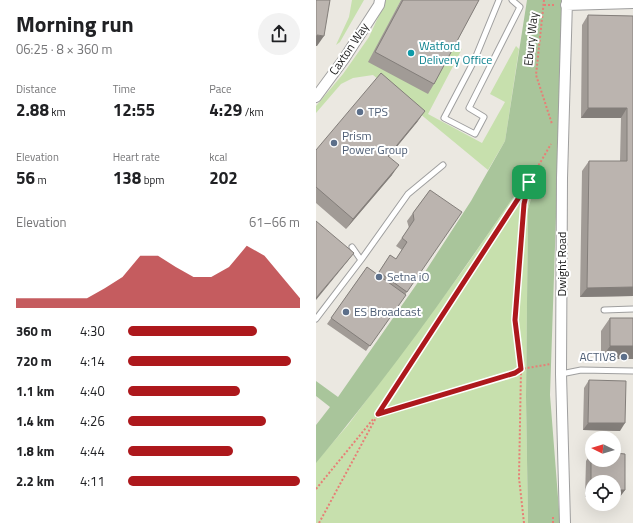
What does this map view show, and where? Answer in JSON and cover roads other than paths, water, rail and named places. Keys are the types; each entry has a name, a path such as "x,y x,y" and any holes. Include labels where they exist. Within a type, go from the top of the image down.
{"street":[{"name":"Caxton Way","path":"316,97 344,59 379,5 380,0"},
{"name":"Dwight Road","path":"566,523 561,374 563,131 566,2 633,3"}],"lane":[{"path":"499,0 474,61 444,118 474,134 484,117 469,108 520,7 512,0"},
{"path":"316,319 361,260 408,194 443,165"},
{"path":"352,247 361,260"},
{"path":"604,310 633,309"},
{"path":"561,374 581,370 633,371"}],"place":[{"name":"Watford Delivery Office","path":"411,53"},
{"name":"TPS","path":"360,112"},
{"name":"Prism Power Group","path":"334,143"},
{"name":"Setna iO","path":"379,277"},
{"name":"ES Broadcast","path":"346,312"},
{"name":"ACTIV8","path":"624,357"}]}
